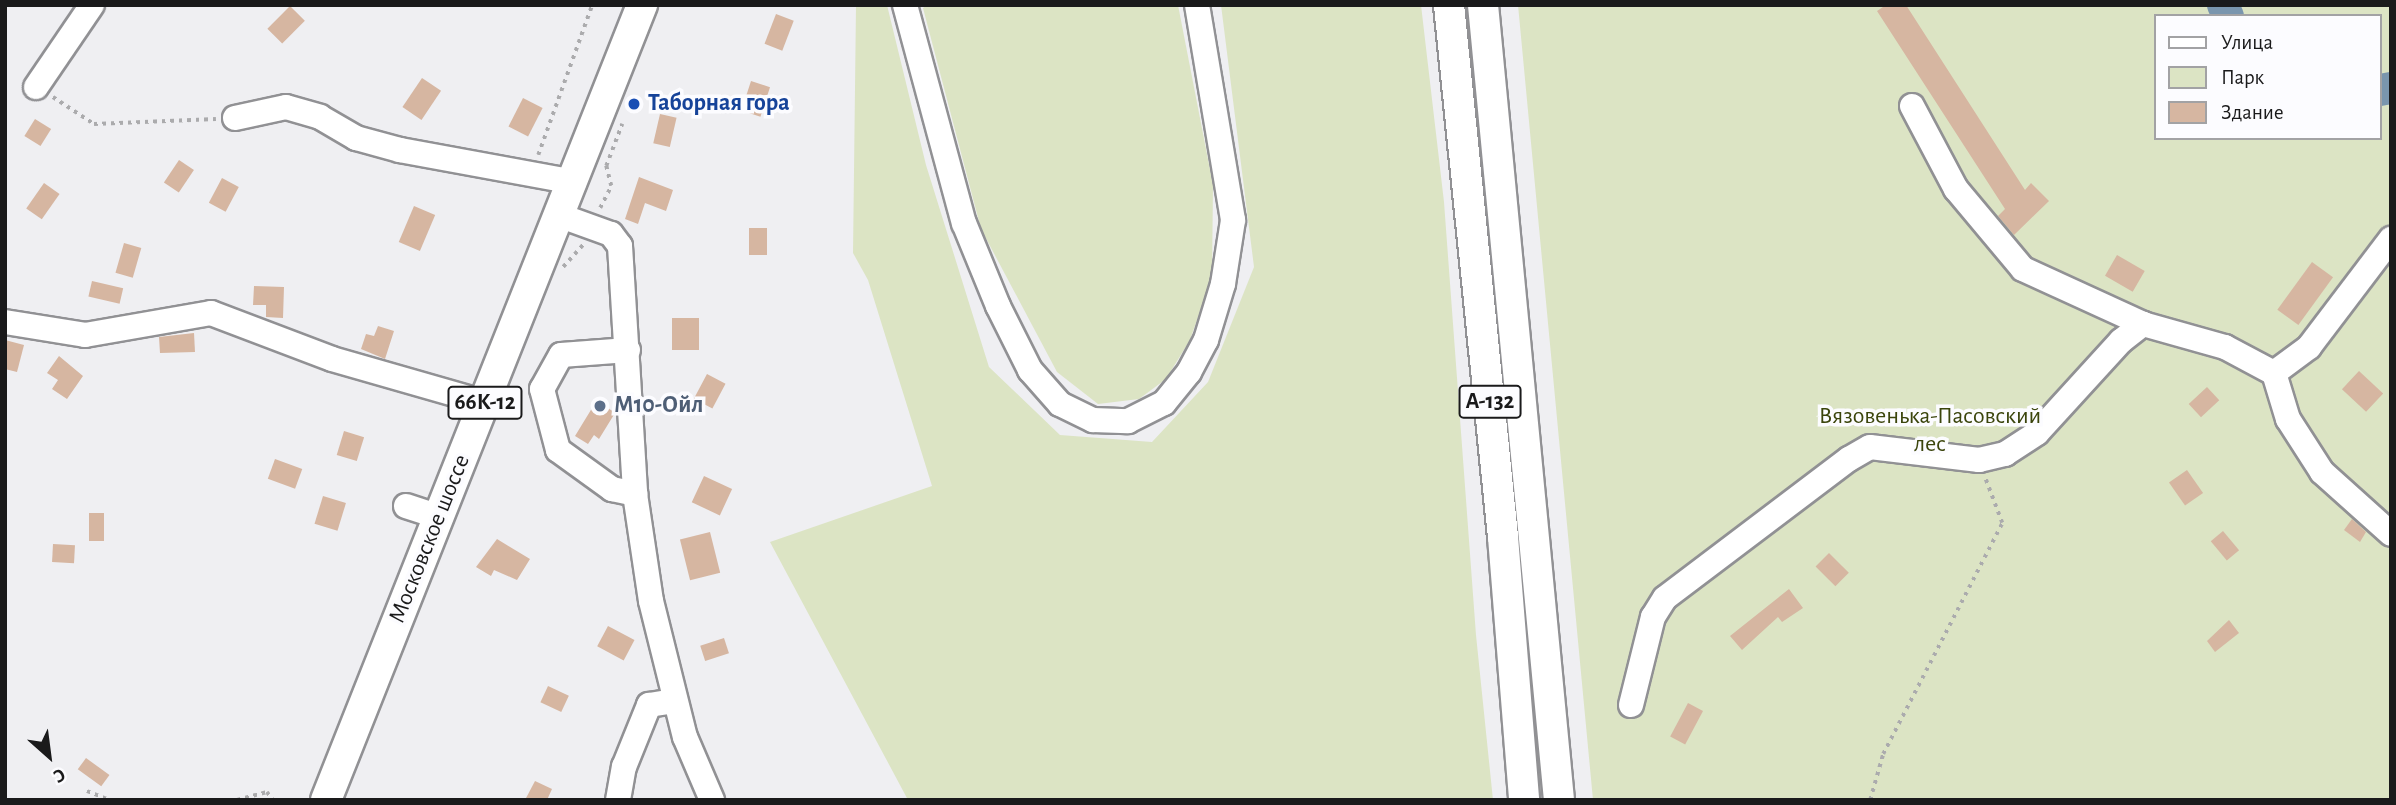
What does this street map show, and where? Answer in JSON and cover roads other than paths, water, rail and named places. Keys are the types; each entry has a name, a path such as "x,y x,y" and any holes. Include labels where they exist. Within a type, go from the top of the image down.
{"main road":[{"name":"Московское шоссе","path":"326,800 561,216 642,5"},
{"name":"А-132","path":"1449,5 1503,537 1524,800"},
{"name":"А-132","path":"1483,5 1559,800"}],"street":[{"path":"36,87 92,5"},
{"path":"905,5 964,223 998,306 1030,369 1060,404 1093,420 1128,421 1164,403 1189,372 1206,340 1223,284 1233,220 1197,5"},
{"path":"1912,106 1956,189 2023,268 2143,324 2225,347 2274,373 2288,419 2322,472 2391,534"},
{"path":"235,118 286,107 320,117 356,138 400,150 574,182"},
{"path":"561,216 611,234 620,246 635,494 651,601 674,701 712,800"},
{"path":"2274,373 2309,347 2391,239"},
{"path":"5,322 85,335 211,313 331,359 485,403"},
{"path":"1631,705 1653,617 1665,598 1849,459 1870,447 1979,460 2005,454 2037,433 2121,341 2143,324"},
{"path":"628,350 561,355 542,389 558,450 612,489 635,494"},
{"path":"406,506 439,517"},
{"path":"618,800 624,767 649,705 674,701"}],"waterway":[{"path":"2223,5 2227,14"},
{"path":"2382,90 2391,88"}],"place":[{"name":"Таборная гора","path":"634,104"},
{"name":"М10-Ойл","path":"600,406"}],"park label":[{"name":"Вязовенька-Пасовский лес","path":"1930,431"}]}
